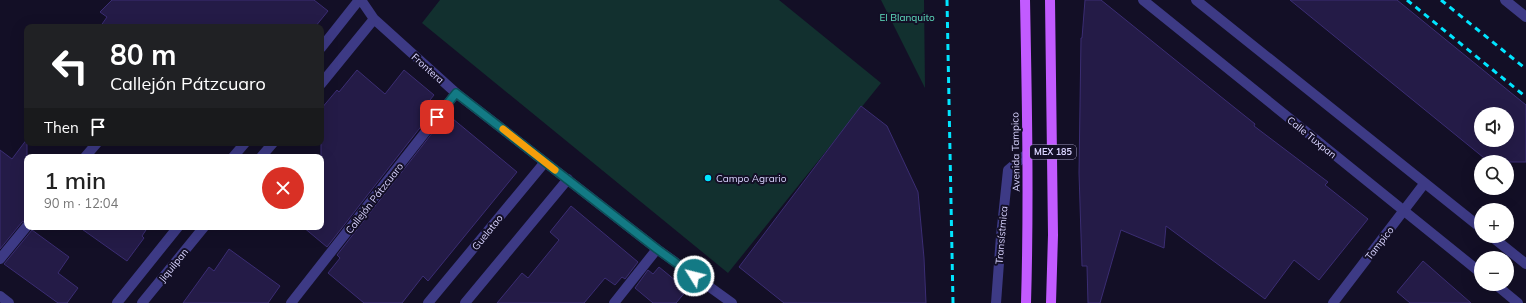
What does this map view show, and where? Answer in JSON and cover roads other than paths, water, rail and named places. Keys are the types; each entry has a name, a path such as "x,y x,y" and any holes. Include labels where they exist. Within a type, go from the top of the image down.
{"main road":[{"name":"Avenida Tampico","path":"1025,0 1028,153 1026,303"},
{"name":"MEX 185","path":"1050,0 1053,227 1051,303"}],"street":[{"name":"Frontera","path":"360,0 374,19 456,93 657,249 732,303"},
{"path":"324,44 360,0"},
{"name":"Calle Tuxpan","path":"1143,0 1474,267"},
{"path":"1196,0 1474,223"},
{"path":"1505,0 1526,18"},
{"path":"324,80 374,19"},
{"name":"Callejón Pátzcuaro","path":"291,303 456,93"},
{"path":"88,154 94,146"},
{"path":"236,154 243,146"},
{"path":"264,154 270,146"},
{"name":"Transístmica","path":"996,303 1008,170 1028,153"},
{"name":"Guelatao","path":"428,303 545,162"},
{"path":"465,303 568,179"},
{"name":"Tampico","path":"1333,303 1424,184"},
{"path":"0,259 24,230"},
{"name":"Jiquilpan","path":"117,303 176,230"},
{"name":"Jiquilpan","path":"142,303 202,230"},
{"path":"1500,243 1526,264"},
{"path":"614,303 657,249"},
{"path":"1503,291 1518,303"},
{"path":"0,296 9,303"}],"railway":[{"path":"947,0 953,303"},
{"path":"1407,0 1526,97"},
{"path":"1441,0 1526,69"}],"place":[{"name":"Campo Agrario","path":"708,178"}],"park label":[{"name":"El Blanquito","path":"907,17"}]}
